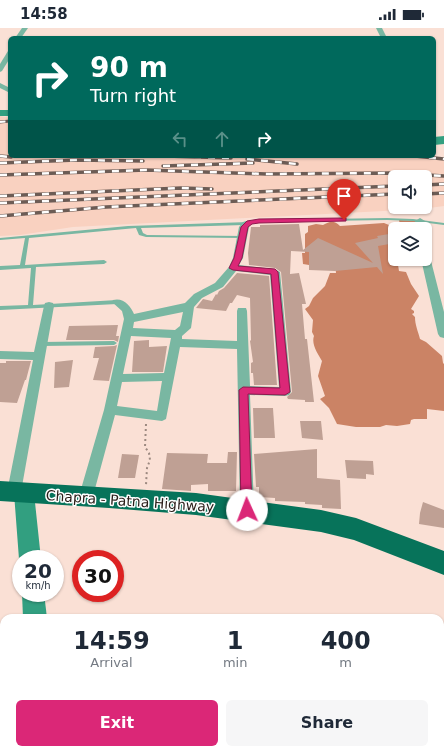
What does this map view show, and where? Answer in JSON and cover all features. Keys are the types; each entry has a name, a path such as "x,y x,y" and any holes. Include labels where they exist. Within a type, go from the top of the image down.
{"highway":[{"name":"Chapra - Patna Highway","path":"13,492 143,500 247,510 321,521 356,529 444,563"}],"street":[{"path":"0,70 8,56"},
{"path":"110,410 162,416 176,338 185,328 189,306 198,296 219,285 233,268 238,258 242,237 247,224"},
{"path":"427,266 444,334"},
{"path":"233,268 275,272 285,392 243,390"},
{"path":"86,496 110,410 129,319 129,313 124,306 117,302"},
{"path":"28,550 13,492 49,306"},
{"path":"129,319 158,314 189,306"},
{"path":"242,311 247,510"},
{"path":"126,332 242,345"},
{"path":"0,355 40,350"},
{"path":"117,378 169,377"},
{"path":"34,602 35,614"}],"lane":[{"path":"0,239 27,238 138,227 247,224 259,221 387,219 404,222"},
{"path":"432,225 444,224"},
{"path":"138,227 141,234 146,236 242,237"},
{"path":"22,267 27,238"},
{"path":"0,268 104,262"},
{"path":"30,306 34,266"},
{"path":"0,308 117,302"},
{"path":"40,350 114,343"}],"path":[{"path":"143,500 147,468 150,460 149,454 145,447 144,438 148,415"}],"shaded area":[{"path":"0,116 8,118 8,158 444,159 444,206 432,208 432,170 388,170 388,211 73,227 20,235 0,236"},
{"path":"399,220 416,221 416,222 399,222"},
{"path":"332,222 340,226 384,223 388,225 388,266 398,266 399,271 406,272 411,284 419,296 411,309 414,311 412,314 415,317 420,339 426,342 442,356 444,364 444,411 427,409 427,419 414,419 411,420 410,424 397,426 386,425 380,427 356,427 337,424 329,408 320,399 325,396 318,376 322,361 313,342 313,320 305,309 325,286 330,273 336,273 335,263 309,262 309,265 303,264 302,253 305,253 305,234 308,232 308,226 316,224 323,225"}],"building":[{"path":"299,224 303,250 318,238 373,263 355,243 388,234 388,244 378,246 383,274 377,267 335,271 309,270 309,252 291,251 290,274 299,273 306,304 302,304 305,339 307,339 314,402 288,399 287,397 292,392 281,272 275,268 249,265 248,253 251,227 260,227 260,225"},
{"path":"237,273 269,276 277,385 254,385 253,373 251,373 251,363 253,362 250,341 250,298 237,295 232,303 230,303 226,311 196,308 203,299 212,301 216,294 217,295 219,291 224,288"},
{"path":"118,325 116,336 119,336 118,342 114,340 66,340 69,326"},
{"path":"149,340 149,347 167,346 163,372 132,372 134,341"},
{"path":"117,345 109,381 93,380 99,358 93,358 95,347"},
{"path":"73,360 69,387 54,388 55,362"},
{"path":"6,361 31,361 26,380 17,403 0,402 0,363 6,363"},
{"path":"253,408 273,408 275,438 254,438"},
{"path":"300,421 321,421 323,440 302,438"},
{"path":"317,449 317,478 340,480 341,509 322,508 322,505 305,504 305,502 275,501 275,498 259,497 259,487 256,487 254,454"},
{"path":"228,452 237,452 236,491 208,491 208,484 191,485 191,491 162,489 167,453 208,454 207,463 227,463"},
{"path":"122,454 139,455 135,478 118,478"},
{"path":"345,460 373,461 374,475 366,474 366,479 347,478"},
{"path":"423,502 444,510 444,528 419,524"}],"railway":[{"path":"0,122 8,121"},
{"path":"0,156 8,157"},
{"path":"434,158 444,159"},
{"path":"247,159 297,164"},
{"path":"0,163 76,160 143,161"},
{"path":"163,166 253,163"},
{"path":"0,175 146,170 266,174 394,173 444,176"},
{"path":"432,185 444,184"},
{"path":"0,203 388,186"},
{"path":"0,196 181,188 212,189"},
{"path":"432,194 444,193"},
{"path":"0,216 106,207 388,194"}],"route":[{"path":"247,510 243,390 285,392 275,272 233,268 238,258 244,227 250,222 259,221 344,220"}]}
